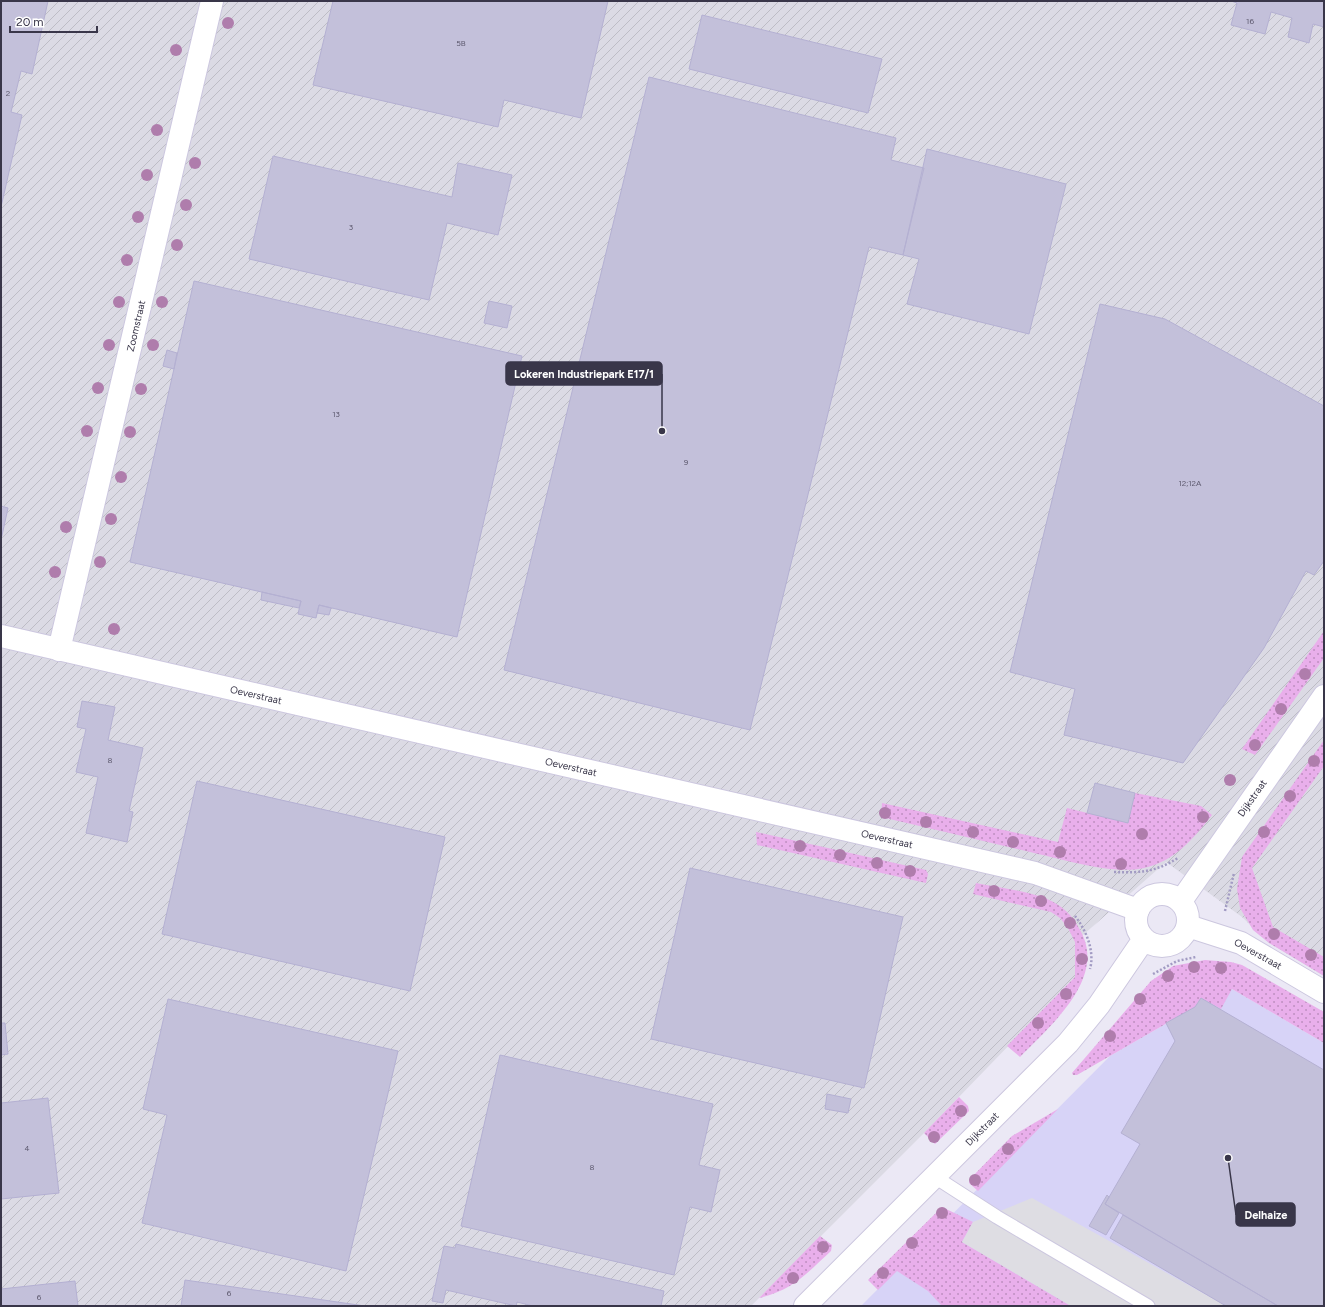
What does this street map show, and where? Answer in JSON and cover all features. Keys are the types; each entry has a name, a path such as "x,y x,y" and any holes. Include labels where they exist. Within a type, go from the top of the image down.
{"street":[{"name":"Zoomstraat","path":"59,650 212,1"},
{"name":"Oeverstraat","path":"1,636 1035,873 1138,910"},
{"name":"Dijkstraat","path":"1181,901 1324,696"},
{"path":"1157,894 1166,894 1174,896 1181,901 1186,908 1188,926 1179,940 1171,944 1156,945 1144,939 1137,925 1138,910 1149,897 1157,894"},
{"name":"Oeverstraat","path":"1188,926 1241,943 1324,992"},
{"name":"Dijkstraat","path":"805,1306 1068,1043 1100,1004 1144,939"}],"lane":[{"path":"935,1177 997,1217 1148,1306"}],"path":[{"path":"1113,872 1149,872 1164,866 1178,857"},
{"path":"1071,911 1087,938 1092,964 1090,972"}],"shaded area":[{"path":"1,1 1324,1 1324,976 1269,943 1242,917 1166,862 1075,942 1075,977 924,1133 751,1306 1,1306"},
{"path":"1324,631 1324,658 1255,755 1242,749"},
{"path":"1324,740 1324,766 1252,868 1273,927 1324,957 1324,976 1269,943 1253,930 1240,908 1237,889 1242,857"},
{"path":"1135,793 1201,806 1212,815 1198,832 1174,854 1155,865 1131,870 1118,870 1074,863 881,817 882,803 1058,842 1067,808 1128,823"},
{"path":"756,832 926,870 928,874 926,883 757,845"},
{"path":"976,883 1030,893 1058,904 1074,920 1080,930 1087,948 1087,966 1081,983 1072,1000 1060,1016 1020,1057 1007,1046 1075,977 1075,942 1068,928 1060,918 1051,912 973,894"},
{"path":"1205,960 1231,962 1242,965 1324,1012 1324,1043 1232,989 1221,1009 1201,998 1195,1007 1077,1075 1073,1075 1072,1073 1151,981 1173,966"},
{"path":"1232,989 1324,1043 1324,1306 861,1306 1110,1056 1195,1007 1201,998"},
{"path":"959,1097 968,1106 969,1111 935,1144 924,1133"},
{"path":"1058,1109 978,1191 969,1183 971,1178 1012,1136"},
{"path":"1032,1198 1226,1306 1071,1306 962,1242 973,1222"},
{"path":"942,1207 973,1222 962,1242 1071,1306 942,1306 928,1291 897,1271 878,1290 868,1280"},
{"path":"820,1236 832,1245 831,1251 806,1274 790,1286 771,1295 759,1298"}],"building":[{"path":"1,1 48,1 32,74 21,71 11,112 22,115 1,207"},
{"path":"333,1 608,1 581,118 504,100 498,127 313,85"},
{"path":"1231,1 1324,1 1324,27 1313,24 1309,43 1288,37 1292,18 1271,12 1265,34 1231,25 1237,3"},
{"path":"702,15 882,59 868,113 689,69"},
{"path":"649,77 896,138 891,160 924,168 903,255 869,247 750,730 504,670"},
{"path":"927,149 1066,184 1029,334 907,304 919,259 903,255"},
{"path":"273,156 452,197 458,163 512,175 498,235 447,223 429,300 249,259"},
{"path":"194,281 522,356 457,637 319,605 316,618 298,614 301,601 130,562"},
{"path":"489,301 512,306 507,328 484,323"},
{"path":"1100,304 1165,319 1324,406 1324,561 1314,575 1306,571 1264,648 1183,763 1064,735 1075,689 1010,672"},
{"path":"167,350 177,353 174,369 163,366"},
{"path":"1,506 8,508 1,540"},
{"path":"262,592 301,601 299,608 261,600"},
{"path":"319,605 331,608 329,615 317,613"},
{"path":"82,701 115,707 108,740 143,748 129,811 133,812 127,842 86,833 98,777 76,772 86,729 77,727"},
{"path":"197,781 445,837 410,991 162,934"},
{"path":"1095,783 1135,793 1128,823 1087,813"},
{"path":"690,868 903,917 864,1088 651,1039"},
{"path":"1201,998 1324,1070 1324,1306 1278,1306 1105,1204 1140,1144 1121,1133 1175,1041 1166,1023 1195,1007"},
{"path":"168,999 398,1051 346,1271 142,1223 167,1115 143,1109"},
{"path":"1,1023 5,1023 8,1054 1,1055"},
{"path":"500,1055 713,1104 699,1165 720,1170 711,1212 690,1207 674,1275 461,1226"},
{"path":"827,1094 851,1099 848,1113 825,1109"},
{"path":"48,1098 59,1193 1,1199 1,1103"},
{"path":"1107,1195 1109,1197 1105,1204 1119,1213 1106,1235 1089,1226"},
{"path":"1123,1215 1278,1306 1226,1306 1110,1238"},
{"path":"456,1244 664,1291 661,1306 533,1306 517,1302 516,1306 446,1290 443,1303 432,1301 444,1246 455,1248"},
{"path":"185,1280 365,1306 181,1306"},
{"path":"75,1281 78,1306 1,1306 1,1289"}],"place":[{"name":"Lokeren Industriepark E17/1","path":"662,431"},
{"name":"Delhaize","path":"1228,1158"}]}
